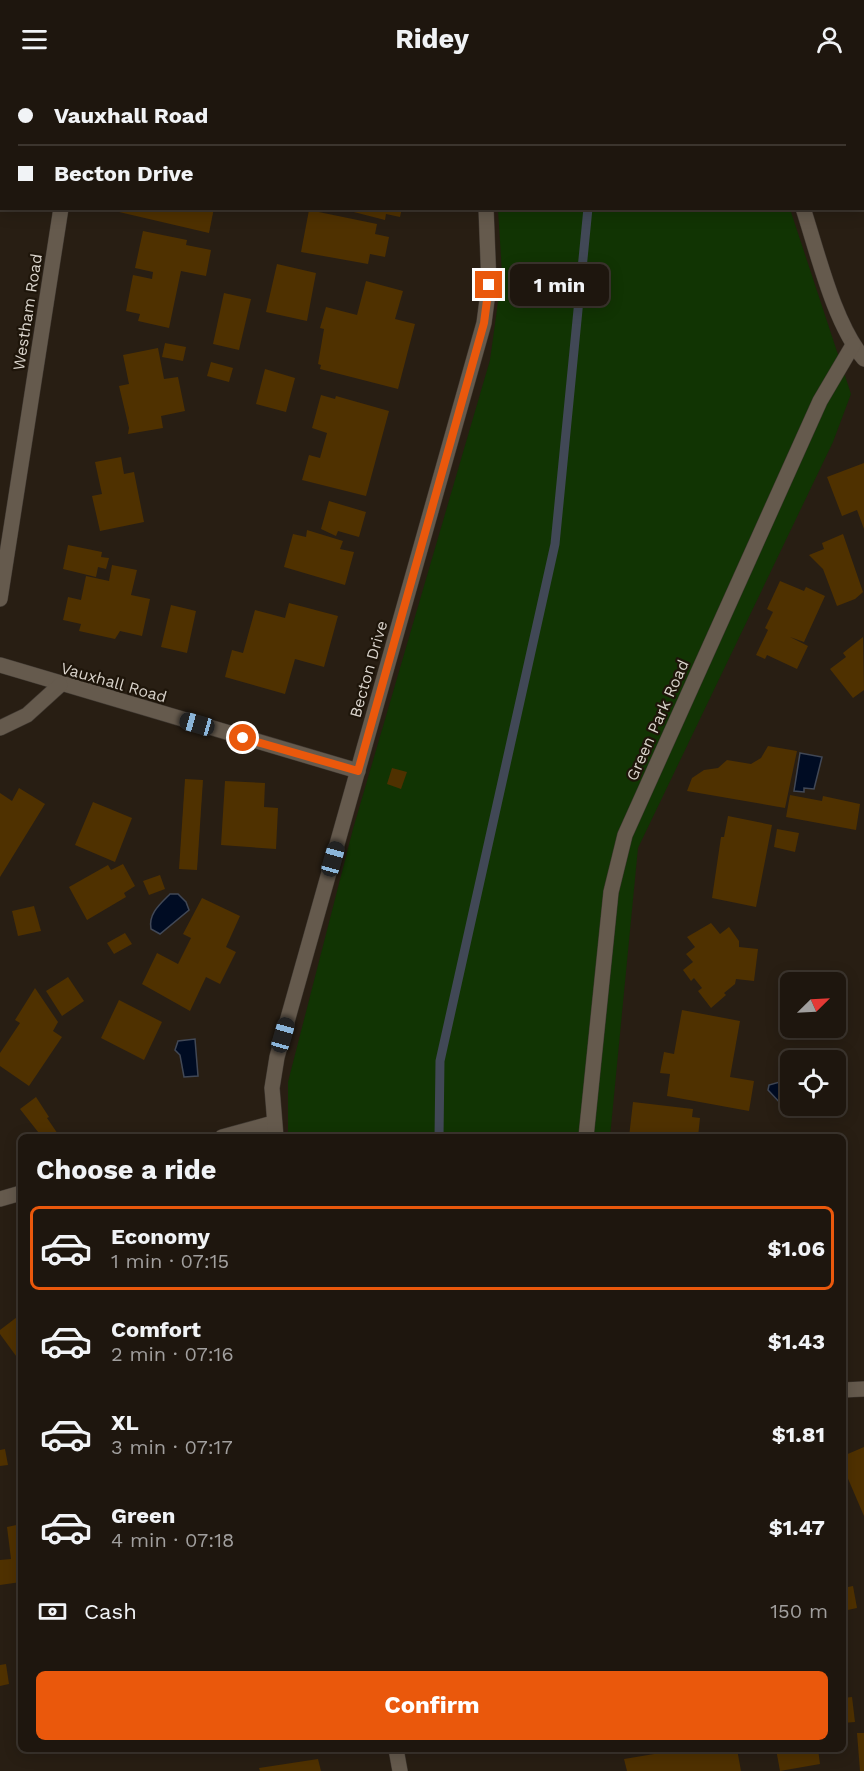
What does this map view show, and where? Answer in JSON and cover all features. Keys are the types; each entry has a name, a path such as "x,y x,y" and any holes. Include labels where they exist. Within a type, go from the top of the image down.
{"street":[{"name":"Westham Road","path":"0,599 61,210"},
{"name":"Becton Drive","path":"274,1130 272,1088 277,1057 484,323 489,285 486,210"},
{"path":"804,210 826,279 853,345 864,359"},
{"name":"Green Park Road","path":"586,1134 611,892 625,835 820,401 853,345"},
{"name":"Vauxhall Road","path":"0,665 60,685 358,771"},
{"path":"0,729 27,715 60,685"},
{"path":"244,1134 274,1130"},
{"path":"0,1199 18,1194"},
{"path":"846,1390 864,1389"},
{"path":"397,1752 400,1771"}],"green space":[{"path":"498,210 790,210 851,394 833,442 638,848 610,1134 288,1134 288,1082 353,829 490,360 502,273"}],"water":[{"path":"800,753 822,757 814,789 804,788 804,792 794,791"},
{"path":"170,894 178,894 186,902 189,910 160,934 151,929 151,919"},
{"path":"195,1039 198,1076 184,1077 180,1055 175,1050 178,1041"},
{"path":"780,1082 780,1103 768,1090 769,1085"}],"building":[{"path":"120,210 214,210 209,233 119,212"},
{"path":"309,210 377,224 375,234 389,237 385,257 370,254 368,264 301,252"},
{"path":"346,210 402,210 400,217 386,214 385,220"},
{"path":"143,231 187,240 186,245 211,250 206,276 181,271 169,328 138,321 140,314 126,311 133,275 152,279 153,272 135,268"},
{"path":"277,264 316,273 307,321 266,312"},
{"path":"366,281 403,291 395,319 415,324 398,389 320,369 321,365 318,364 324,329 320,328 326,307 357,315"},
{"path":"224,293 251,299 239,350 213,344"},
{"path":"165,343 186,347 183,361 162,357"},
{"path":"158,348 164,379 178,377 185,411 161,416 163,428 128,434 129,428 119,386 129,384 123,355"},
{"path":"211,362 233,368 229,382 207,376"},
{"path":"265,369 295,378 286,412 256,404"},
{"path":"321,395 335,399 336,396 389,411 366,496 302,480 309,455 320,458 327,433 312,428"},
{"path":"121,457 124,474 134,472 144,522 100,531 92,496 102,494 95,462"},
{"path":"864,463 864,529 857,510 842,516 827,477"},
{"path":"329,501 366,512 359,537 338,531 336,536 321,529"},
{"path":"307,530 343,541 340,549 354,552 345,585 284,567 293,534 306,537"},
{"path":"843,534 863,592 855,599 837,606 823,569 809,555 824,549 822,543"},
{"path":"68,545 102,552 101,557 109,558 106,569 98,567 96,577 63,569"},
{"path":"112,565 137,570 131,595 150,599 142,636 120,631 115,639 79,631 81,624 63,620 68,597 81,600 86,576 109,581"},
{"path":"780,581 804,591 806,587 825,596 804,642 790,637 808,646 797,669 767,655 765,659 756,655 768,630 765,628 773,612 767,609"},
{"path":"289,603 338,616 324,667 295,659 285,694 225,677 232,650 243,653 255,610 285,618"},
{"path":"171,605 196,611 187,653 161,647"},
{"path":"863,637 864,690 853,698 830,669 846,657 843,653"},
{"path":"768,746 797,751 785,808 687,791 692,778 704,770 718,768 727,760 751,764 761,758"},
{"path":"392,768 407,772 401,789 387,784"},
{"path":"185,779 203,780 197,870 179,869"},
{"path":"225,781 265,783 264,807 278,808 276,849 221,845"},
{"path":"19,788 45,804 0,877 0,793 12,801"},
{"path":"790,795 822,801 823,796 860,804 856,830 786,817"},
{"path":"93,802 132,818 115,862 75,845"},
{"path":"728,816 772,825 756,907 712,898 721,837 724,837"},
{"path":"777,829 799,833 795,852 774,847"},
{"path":"123,864 135,886 124,893 126,897 87,920 69,887 108,865 111,870"},
{"path":"160,875 165,889 149,895 143,881"},
{"path":"202,898 240,916 226,947 236,952 220,984 206,977 190,1011 142,984 157,953 178,964 191,938 183,934"},
{"path":"34,906 41,931 18,936 12,911"},
{"path":"711,923 720,934 729,927 739,941 739,947 758,949 754,981 736,979 735,984 724,993 726,995 711,1008 698,991 702,988 694,978 691,981 683,970 693,962 686,954 695,947 687,937"},
{"path":"125,933 132,944 114,954 107,943"},
{"path":"68,977 84,1001 62,1016 46,991"},
{"path":"35,988 58,1022 53,1031 62,1037 29,1086 0,1066 0,1053 20,1023 15,1020"},
{"path":"119,1000 162,1022 144,1060 101,1038"},
{"path":"682,1010 740,1021 730,1077 754,1081 749,1111 667,1096 670,1074 660,1073 664,1052 674,1054"},
{"path":"36,1097 58,1134 40,1134 20,1109"},
{"path":"633,1102 693,1109 692,1117 700,1118 698,1134 629,1134"},
{"path":"18,1316 18,1359 0,1334 0,1330"},
{"path":"864,1447 864,1516 846,1474 846,1455"},
{"path":"5,1449 8,1465 0,1466 0,1450"},
{"path":"18,1525 18,1582 0,1585 0,1560 11,1559 7,1527"},
{"path":"853,1586 857,1608 846,1610 846,1587"},
{"path":"6,1664 9,1684 0,1686 0,1665"},
{"path":"852,1697 855,1722 846,1723 846,1698"},
{"path":"857,1733 864,1733 864,1771 860,1771"},
{"path":"738,1752 741,1771 627,1771 624,1759 660,1753"},
{"path":"777,1752 818,1752 820,1764 780,1771"},
{"path":"318,1759 321,1771 260,1771 259,1768"}],"waterway":[{"path":"439,1134 440,1061 555,544 588,210"}],"route":[{"path":"243,738 358,771 484,323 489,285"}]}
